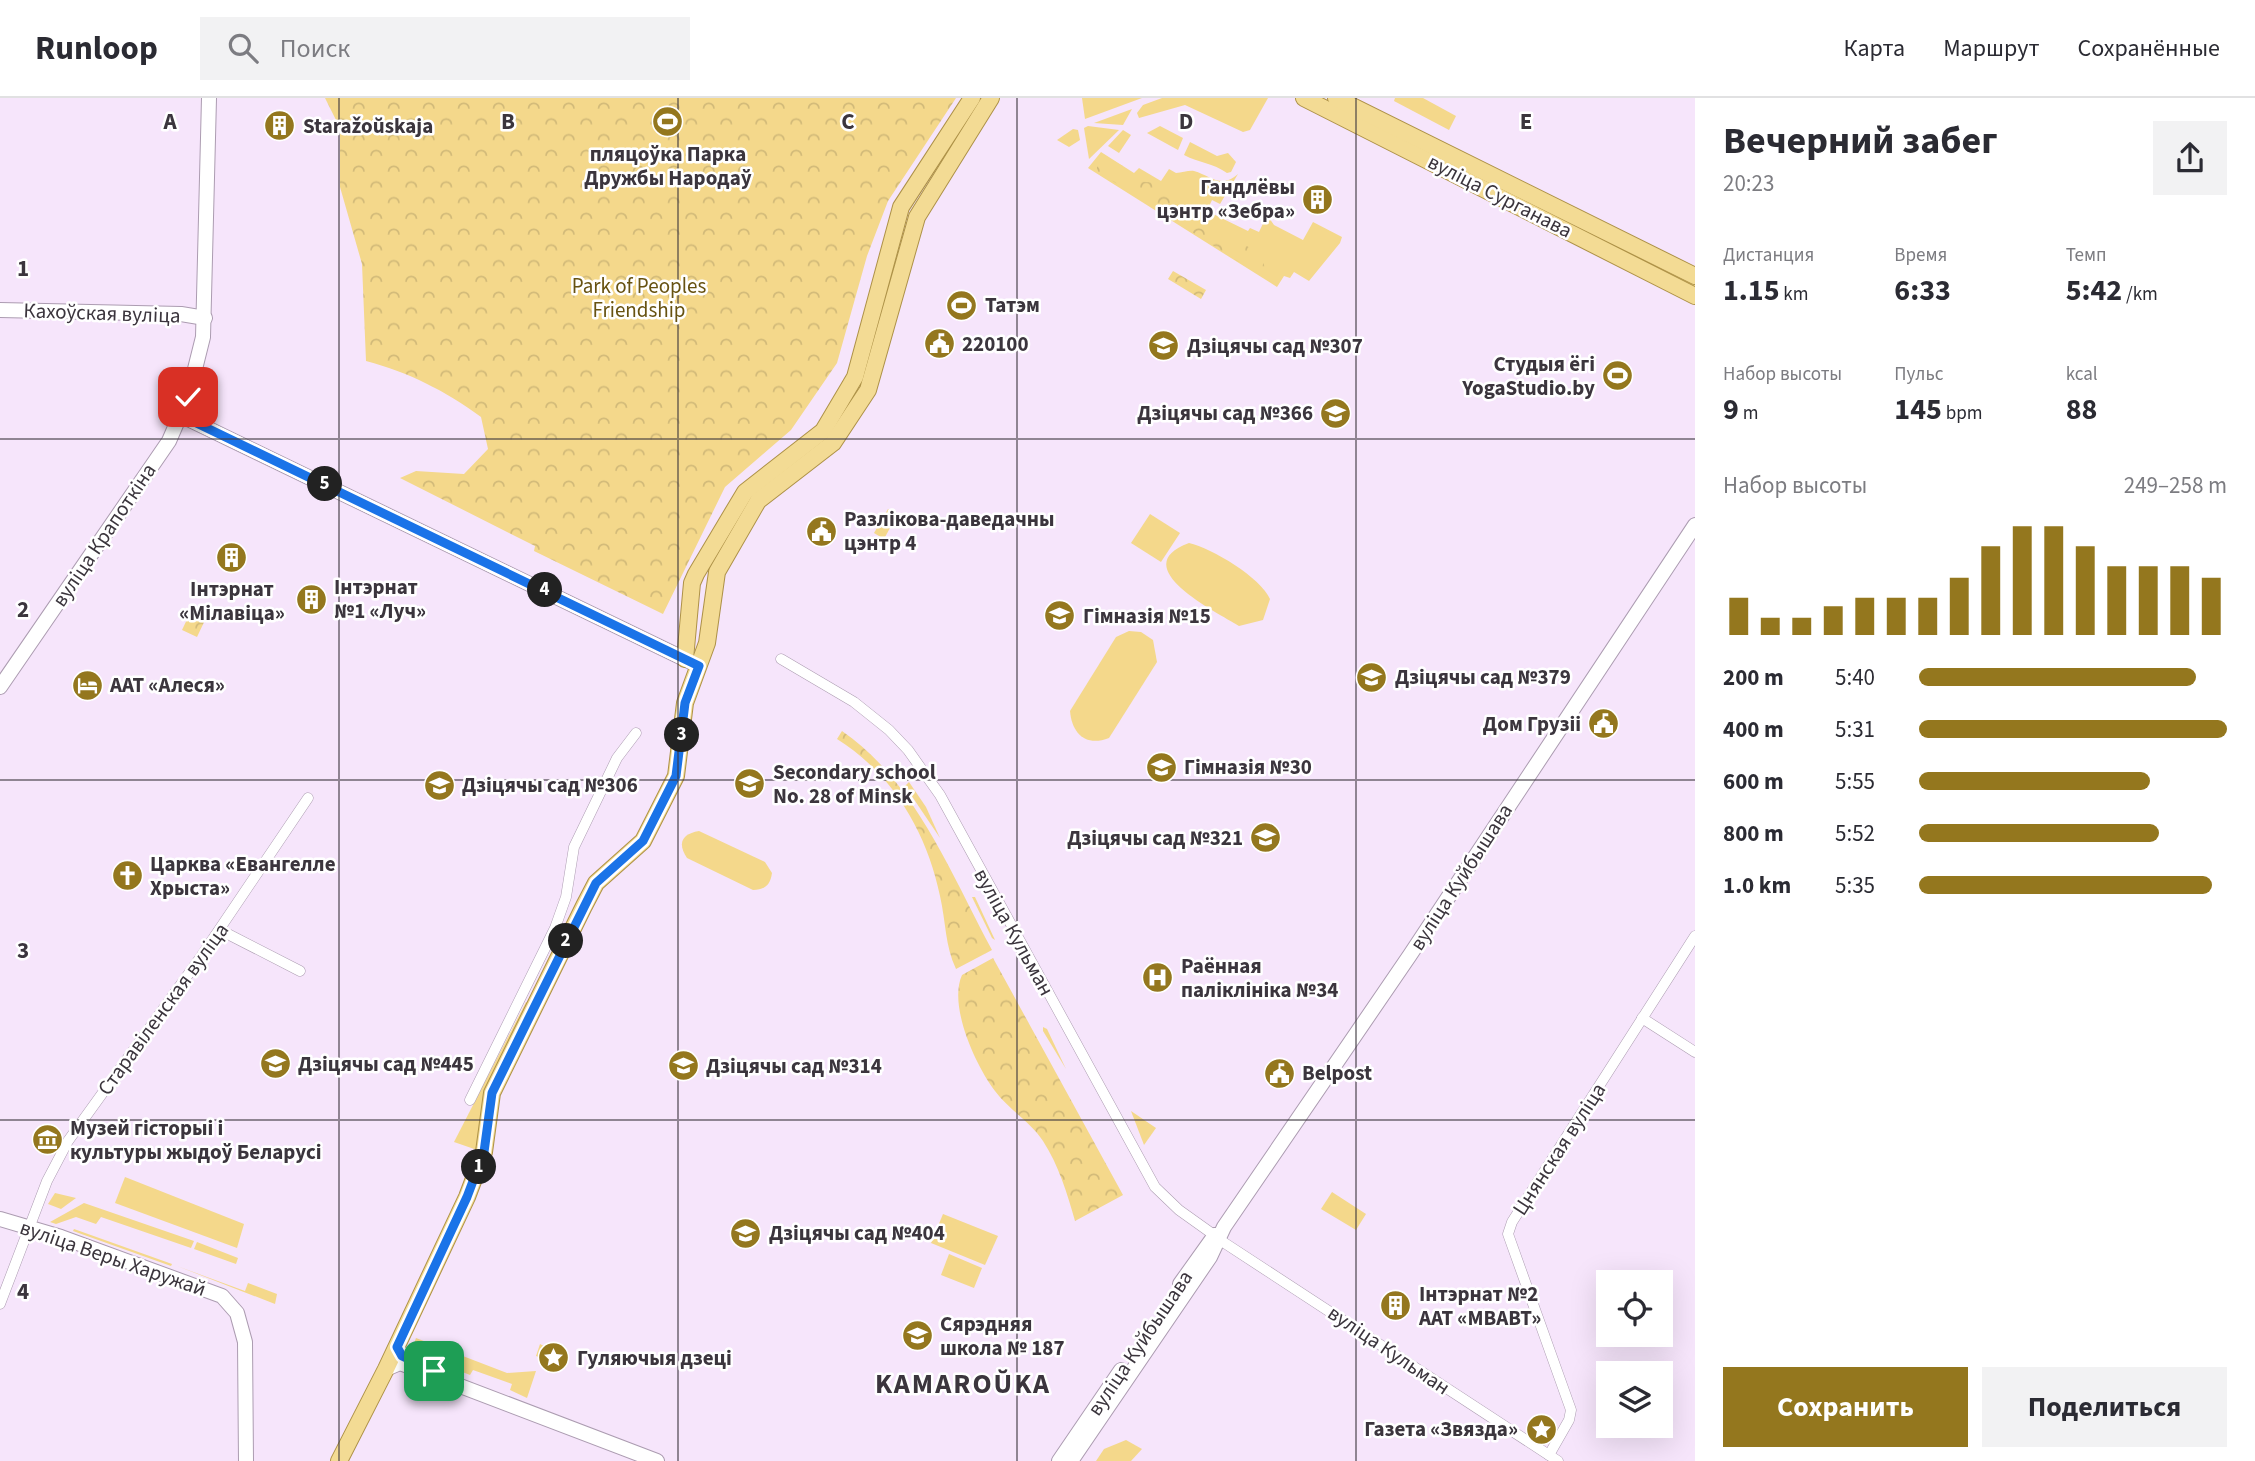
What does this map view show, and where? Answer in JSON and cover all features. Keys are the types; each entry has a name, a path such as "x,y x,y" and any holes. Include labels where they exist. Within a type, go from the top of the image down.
{"main road":[{"name":"вуліца Крапоткіна","path":"0,687 169,441 182,416 199,363 205,318 209,98"},
{"path":"339,1461 397,1347 467,1197 484,1152 492,1093 542,991 596,883 643,841 676,776 692,663 692,583 696,574 745,492 823,431 850,386 855,377 901,207 972,98"},
{"path":"692,663 707,643 717,572 758,500 833,443 868,390 917,217 991,98"},
{"name":"вуліца Сурганава","path":"1304,98 1695,296"},
{"name":"вуліца Сурганава","path":"1336,98 1695,276"},
{"name":"Кахоўская вуліца","path":"0,310 181,314 205,318"},
{"path":"182,416 692,663"},
{"name":"вуліца Куйбышава","path":"1059,1461 1410,955 1695,525"},
{"name":"вуліца Веры Харужай","path":"0,1219 222,1296 237,1312 245,1342 246,1461"},
{"name":"вуліца Куйбышава","path":"1071,1461 1219,1234"},
{"path":"397,1347 408,1360 657,1461"},
{"path":"386,1369 400,1363 487,1394"}],"street":[{"name":"вуліца Кульман","path":"780,659 870,713 908,750 940,795 1156,1187 1179,1210 1219,1234 1553,1458"},
{"path":"470,1100 560,915 574,847 617,758 636,733"},
{"name":"Старавіленская вуліца","path":"0,1304 47,1181 68,1141 220,930 308,798"},
{"path":"220,930 300,971"},
{"name":"Цнянская вуліца","path":"1553,1458 1571,1410 1508,1234 1512,1222 1695,936"},
{"path":"1642,1018 1695,1052"}],"green space":[{"name":"Park of Peoples Friendship","path":"325,98 956,98 888,201 867,256 837,363 791,430 725,487 663,614 534,551 535,546 400,478 416,471 464,474 488,449 481,417 426,383 366,361 362,264 340,187 340,128"},
{"path":"1082,98 1142,98 1085,119"},
{"path":"1162,98 1268,98 1250,130 1243,132 1185,105 1139,118 1137,113 1143,105"},
{"path":"1395,98 1423,98 1456,116 1449,130 1394,101"},
{"path":"1132,109 1123,125 1094,123"},
{"path":"1088,126 1119,130 1089,159 1084,128"},
{"path":"1160,126 1183,138 1178,150 1147,133"},
{"path":"1073,129 1078,130 1080,140 1069,147 1057,140"},
{"path":"1123,130 1131,135 1119,153 1108,146"},
{"path":"1400,140 1453,160 1695,285 1695,289"},
{"path":"1190,142 1217,156 1228,153 1236,162 1231,172 1227,173 1184,155"},
{"path":"1101,152 1134,173 1139,168 1161,181 1169,169 1176,173 1194,171 1221,181 1238,174 1220,204 1212,200 1207,211 1248,231 1250,228 1259,232 1267,215 1274,225 1303,240 1313,222 1342,237 1340,243 1309,281 1294,272 1290,278 1284,276 1277,287 1088,168"},
{"path":"1101,156 1123,166 1121,175 1124,177 1127,175 1136,181 1157,183 1162,191 1172,194 1181,206 1194,210 1203,221 1259,253 1269,277 1264,278 1097,171 1097,161"},
{"path":"1173,271 1206,290 1201,299 1168,279"},
{"path":"888,509 897,515 884,539 874,533"},
{"path":"1150,514 1180,533 1161,562 1131,543"},
{"path":"1189,543 1222,557 1257,582 1270,599 1263,620 1239,626 1181,588 1170,576 1166,564 1172,553"},
{"path":"191,611 206,618 197,637 182,630"},
{"path":"1129,631 1141,632 1153,640 1157,662 1109,738 1093,741 1087,739 1077,732 1070,711 1116,637"},
{"path":"842,731 868,752 911,802 946,860 992,950 956,969 934,873 916,828 891,787 857,753 837,739"},
{"path":"909,782 926,807 940,838 905,786"},
{"path":"699,831 765,862 772,873 768,884 764,888 753,890 687,858 682,848 683,840 689,834"},
{"path":"972,897 975,897 995,940 992,938"},
{"path":"993,958 1123,1195 1075,1221 1049,1150 1032,1127 995,1091 980,1067 961,1019 959,988 962,975"},
{"path":"526,1002 529,1003 480,1151 454,1142"},
{"path":"1043,1027 1047,1029 1066,1069 1043,1031"},
{"path":"1131,1111 1156,1128 1144,1145"},
{"path":"125,1177 244,1224 237,1248 115,1203"},
{"path":"1332,1192 1366,1214 1356,1230 1321,1209"},
{"path":"55,1193 76,1198 61,1209 48,1204"},
{"path":"84,1203 194,1241 191,1248 101,1217 96,1224 76,1217 56,1224 50,1222"},
{"path":"943,1214 998,1236 985,1265 931,1243"},
{"path":"74,1229 172,1264 171,1266 73,1231"},
{"path":"197,1242 238,1258 236,1264 194,1249"},
{"path":"949,1254 982,1268 974,1288 941,1275"},
{"path":"177,1266 245,1291 248,1283 277,1294 275,1304"},
{"path":"416,1338 507,1373 536,1371 527,1398 510,1390 512,1384 473,1370 470,1375 411,1352"},
{"path":"540,1344 561,1355 566,1368 536,1356"},
{"path":"1126,1440 1142,1449 1131,1461 1096,1461 1104,1449"}],"place":[{"name":"пляцоўка Парка Дружбы Народаў","path":"668,122"},
{"name":"Staražoŭskaja","path":"280,126"},
{"name":"Гандлёвы цэнтр «Зебра»","path":"1318,199"},
{"name":"Татэм","path":"962,305"},
{"name":"220100","path":"939,344"},
{"name":"Дзіцячы сад №307","path":"1164,346"},
{"name":"Студыя ёгі YogaStudio.by","path":"1618,376"},
{"name":"Дзіцячы сад №366","path":"1336,413"},
{"name":"Разлікова-даведачны цэнтр 4","path":"821,531"},
{"name":"Інтэрнат «Мілавіца»","path":"232,557"},
{"name":"Інтэрнат №1 «Луч»","path":"311,599"},
{"name":"Гімназія №15","path":"1060,616"},
{"name":"Дзіцячы сад №379","path":"1372,677"},
{"name":"ААТ «Алеся»","path":"87,685"},
{"name":"Дом Грузіі","path":"1604,724"},
{"name":"Гімназія №30","path":"1161,767"},
{"name":"Secondary school No. 28 of Minsk","path":"750,784"},
{"name":"Дзіцячы сад №306","path":"439,785"},
{"name":"Дзіцячы сад №321","path":"1266,838"},
{"name":"Царква «Евангелле Хрыста»","path":"127,876"},
{"name":"Раённая паліклініка №34","path":"1158,978"},
{"name":"Дзіцячы сад №445","path":"275,1064"},
{"name":"Дзіцячы сад №314","path":"683,1066"},
{"name":"Belpost","path":"1279,1073"},
{"name":"Музей гісторыі і культуры жыдоў Беларусі","path":"47,1140"},
{"name":"Дзіцячы сад №404","path":"746,1233"},
{"name":"Інтэрнат №2 ААТ «МВАВТ»","path":"1396,1306"},
{"name":"Сярэдняя школа № 187","path":"917,1336"},
{"name":"Гуляючыя дзеці","path":"554,1358"},
{"name":"Газета «Звязда»","path":"1541,1429"}],"district":[{"name":"KAMAROŬKA","path":"963,1383"}],"route":[{"path":"188,397 182,416 618,624 699,666 687,692 681,720 682,740 676,776 662,806 643,841 609,868 596,883 492,1093 484,1152 467,1197 432,1266 397,1347 408,1360 434,1371"}]}
